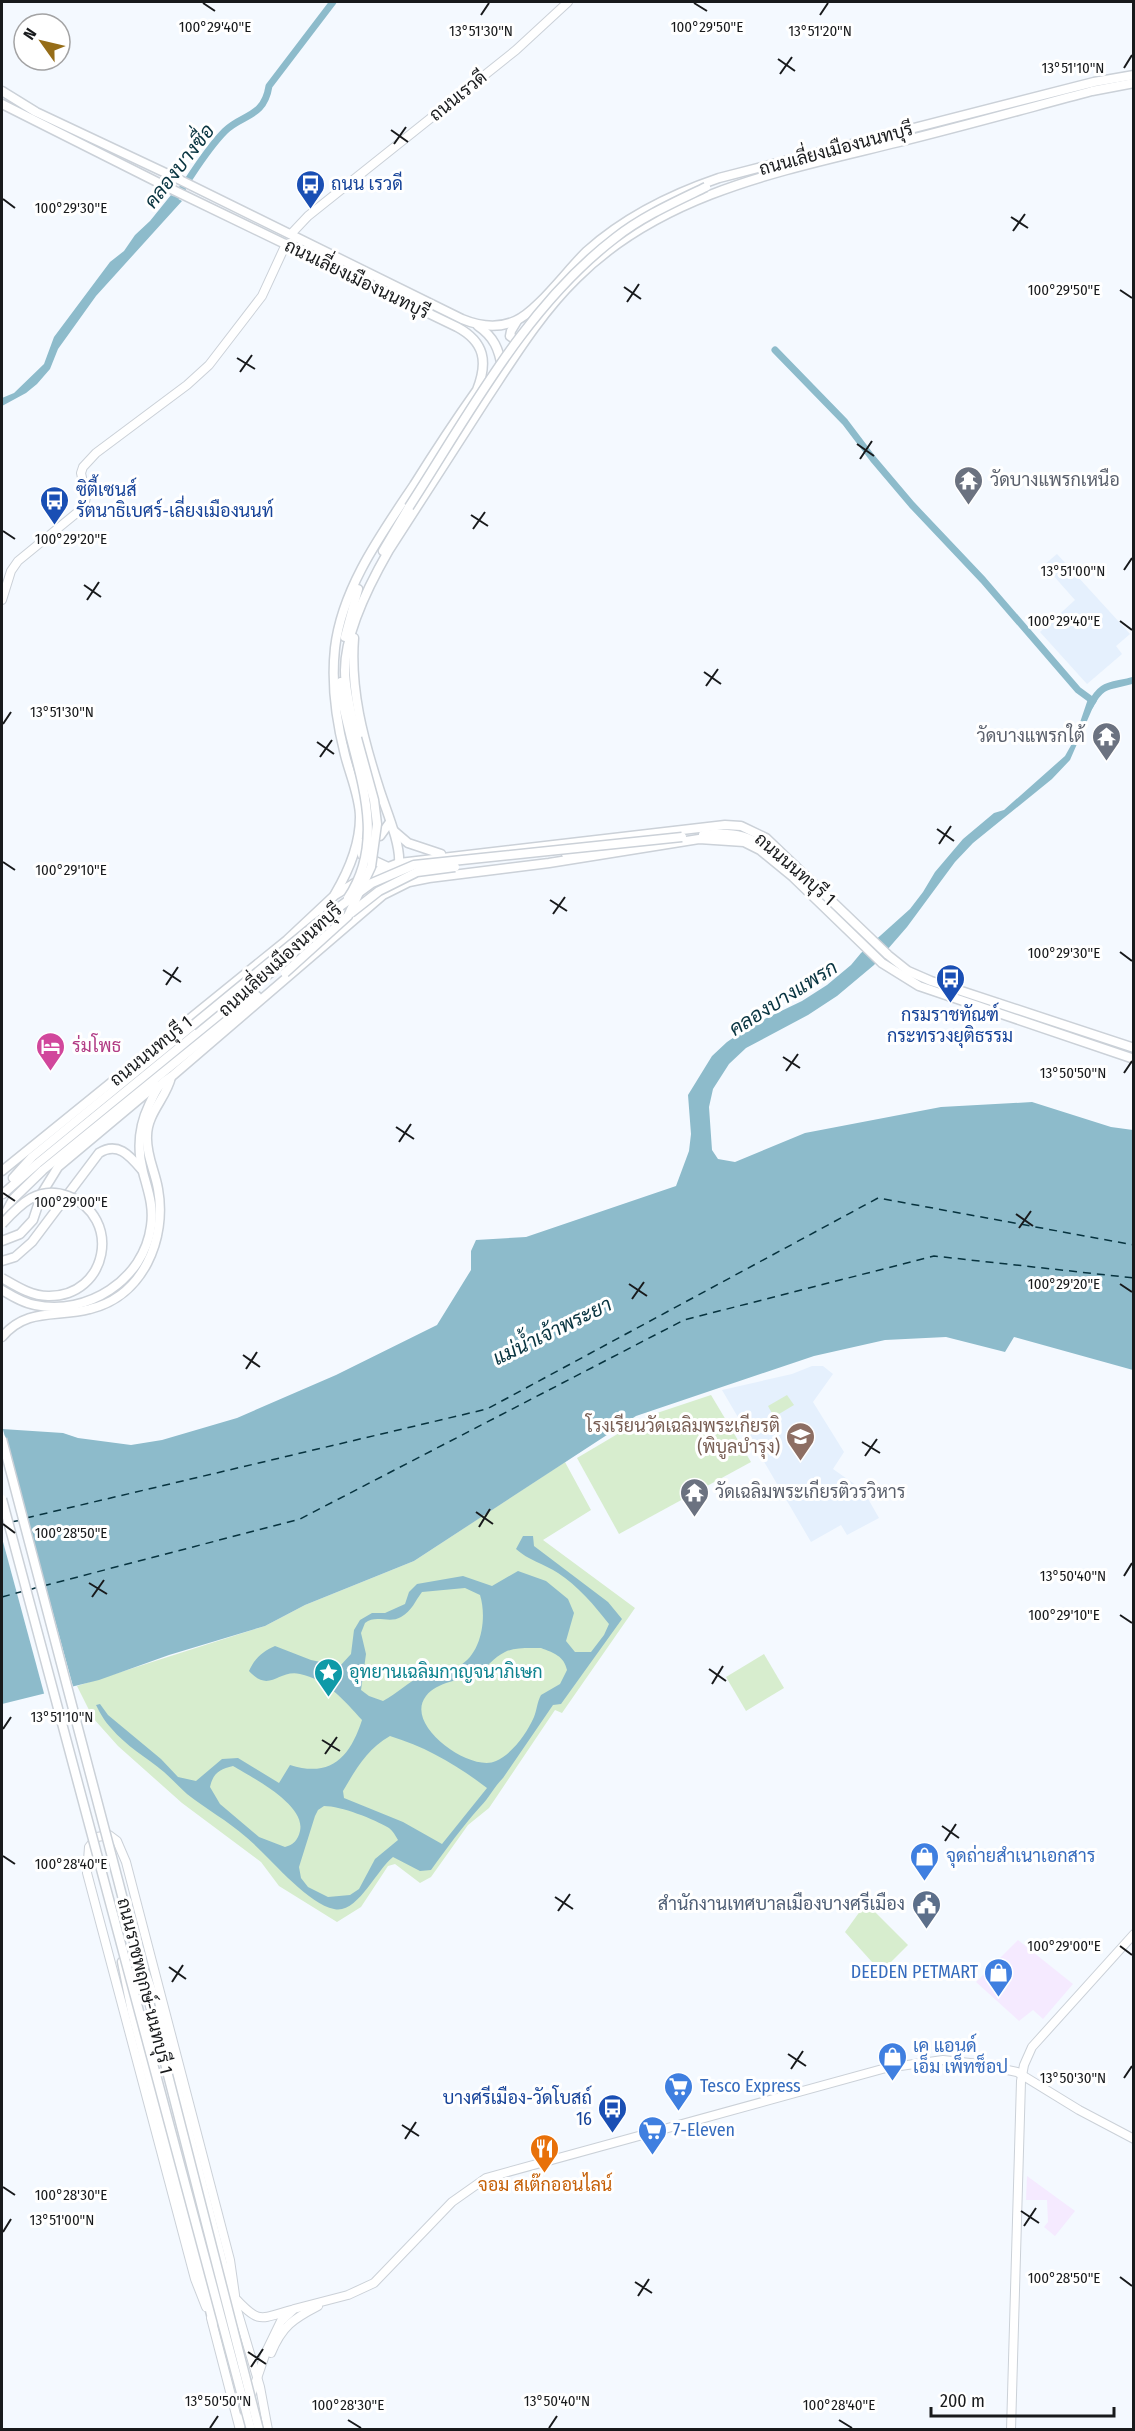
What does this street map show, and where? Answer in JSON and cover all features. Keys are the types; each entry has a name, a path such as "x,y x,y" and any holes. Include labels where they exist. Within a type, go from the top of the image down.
{"main road":[{"name":"ถนนเลี่ยงเมืองนนทบุรี","path":"476,324 498,326 518,321 589,250 615,229 666,199 695,186 1094,82 1134,75"},
{"name":"ถนนเลี่ยงเมืองนนทบุรี","path":"2,1195 38,1162 280,965 339,913 357,885 366,860 368,843 366,798 354,738 345,669 356,622 373,577 389,550 503,373 530,334 576,278 638,230 703,196 827,159 1092,91 1134,83"},
{"name":"ถนนเลี่ยงเมืองนนทบุรี","path":"2,91 36,111 476,324 489,334 498,350 503,373"},
{"name":"ถนนเลี่ยงเมืองนนทบุรี","path":"2,105 466,332 474,338 482,351 483,368 477,390 394,515 364,567 339,628 333,672 338,730 360,818 355,847 346,875 335,895"},
{"path":"352,613 390,537 533,318 571,276 616,237 667,205 736,174"},
{"path":"518,321 510,331 513,340 516,341 530,334"},
{"path":"482,351 492,358 498,350"},
{"name":"ถนนเลี่ยงเมืองนนทบุรี","path":"2,1222 13,1199 43,1170 285,973 348,916 371,867 377,824 374,800 342,701 340,670 364,567"},
{"name":"ถนนเลี่ยงเมืองนนทบุรี","path":"356,622 354,688 367,745 394,831 394,867"},
{"path":"360,818 364,832 372,837 380,836 390,822"},
{"name":"ถนนนนทบุรี 1","path":"2,1171 287,940 335,895 394,867 450,856 725,825 741,826 766,838 867,942 882,963 919,987 1134,1059"},
{"name":"ถนนนนทบุรี 1","path":"358,830 360,853 394,867 406,876 436,873 451,875"},
{"path":"394,831 408,843 433,853 450,856"},
{"path":"2,1195 17,1173 32,1157 316,924 372,883 414,865 679,840 725,832 744,836 764,845 794,865"},
{"path":"348,916 379,891 417,872 679,840"},
{"name":"ถนนนนทบุรี 1","path":"2,1290 35,1305 60,1307 92,1300 119,1284 138,1262 151,1230 153,1210 142,1170 140,1128 159,1084 171,1077 383,895 409,882 549,863 679,840 744,842 760,850 867,942 908,971 931,981 1134,1048"},
{"path":"383,895 394,867"},
{"path":"287,940 301,939 307,943 310,952 306,961"},
{"path":"2,1337 20,1322 31,1317 44,1314 70,1314 93,1309 112,1300 138,1278 153,1255 159,1232 161,1210 158,1187 150,1164 146,1134 153,1112 171,1077"},
{"path":"2,1241 20,1234 33,1220 42,1193 58,1167 159,1084"},
{"path":"2,1178 68,1127"},
{"path":"2,1261 15,1257 32,1242 99,1153 105,1149 117,1148 126,1153 142,1170"},
{"path":"2,1222 23,1201 39,1193 57,1192 71,1197 90,1211 100,1230 102,1250 101,1260 90,1278 81,1288 65,1294 37,1294 25,1291 2,1278"},
{"name":"ถนนราชพฤกษ์-นนทบุรี 1","path":"2,1439 259,2430"},
{"name":"ถนนราชพฤกษ์-นนทบุรี 1","path":"2,1499 251,2430"},
{"path":"129,1926 154,1997 238,2316"},
{"path":"116,1931 132,2012 213,2322"}],"street":[{"name":"ถนนเรวดี","path":"291,234 308,216 516,51 568,2"},
{"path":"2,600 11,571 22,556 84,507 86,497 81,473 83,467 96,453 187,385 209,365 262,296 286,244"},
{"name":"ถนนราชพฤกษ์-นนทบุรี 1","path":"241,2429 218,2352 213,2322 195,2279 87,1873 88,1847 97,1837 109,1835 117,1841 126,1862 225,2242 238,2316 249,2347 268,2430"},
{"path":"1011,2430 1022,2074 1032,2047 1134,1935"},
{"path":"236,2298 251,2314 264,2318 365,2289 374,2283 452,2202 486,2178 907,2064 955,2061 1022,2074 1079,2110 1134,2139"},
{"path":"241,2429 278,2336 296,2318 333,2299"},
{"path":"257,2385 266,2352 281,2321 294,2309"},
{"path":"225,2364 234,2365 241,2362 249,2347 259,2353 266,2352"},
{"path":"218,2352 241,2385 257,2385"}],"shaded area":[{"path":"1057,554 1130,634 1116,646 1122,654 1087,684 1040,632 1075,600 1044,565"},
{"name":"โรงเรียนวัดเฉลิมพระเกียรติ (พิบูลบำรุง)","path":"812,1366 823,1366 833,1374 813,1402 844,1452 833,1469 863,1490 879,1518 847,1535 841,1525 811,1542 722,1390 792,1374"},
{"path":"1018,1940 1073,1984 1043,2019 1033,2010 1019,2021 976,1982"},
{"path":"1027,2176 1075,2211 1055,2236 1044,2227 1048,2222 1047,2200 1026,2200"}],"green space":[{"path":"711,1395 751,1462 619,1534 577,1458 648,1416"},
{"path":"787,1395 794,1405 774,1417 768,1406"},
{"name":"อุทยานเฉลิมกาญจนาภิเษก","path":"565,1462 591,1510 543,1540 635,1608 562,1713 555,1710 489,1808 468,1825 431,1877 420,1883 395,1864 388,1866 361,1907 337,1922 279,1886 261,1862 182,1803 118,1746 93,1718 77,1686 265,1626 305,1605 414,1561"},
{"path":"764,1654 784,1688 746,1711 726,1677"},
{"path":"866,1903 908,1945 881,1972 845,1932"}],"water":[{"path":"171,195 182,201 96,296 58,349 50,369 26,393 2,406 2,398 14,393 44,364 54,337 110,262 124,251 135,235"},
{"name":"แม่น้ำเจ้าพระยา","path":"1089,696 1097,698 1070,760 1052,779 973,843 955,862 907,927 874,965 837,996 808,1015 746,1048 729,1064 713,1089 709,1107 712,1150 718,1159 735,1162 805,1133 941,1107 1032,1102 1111,1127 1133,1130 1133,1370 1014,1337 1005,1352 946,1337 885,1340 814,1356 636,1416 414,1561 305,1605 265,1626 169,1655 99,1680 2,1704 2,1429 63,1433 78,1438 131,1445 162,1440 237,1418 336,1375 437,1325 471,1270 471,1251 476,1240 526,1237 676,1186 689,1151 691,1134 688,1095 712,1056 727,1042 752,1025 802,1001 827,985 910,909 935,872 963,839 994,813 1004,810 1065,756 1074,740"},
{"path":"523,1536 533,1536 534,1546 608,1602 622,1619 561,1704 553,1705 503,1778 431,1870 420,1871 393,1857 359,1898 342,1909 323,1905 300,1889 239,1831 187,1794 164,1772 123,1740 107,1723 96,1705 100,1704 108,1715 161,1759 178,1777 196,1781 222,1759 238,1758 279,1783 290,1765 317,1769 328,1766 345,1754 362,1720 327,1686 309,1677 292,1673 269,1681 256,1678 249,1671 259,1656 275,1646 311,1660 340,1666 351,1654 354,1630 360,1620 372,1613 385,1613 405,1604 409,1592 417,1584 463,1576 492,1586 518,1571 546,1581 568,1599 574,1613 566,1641 575,1652 591,1652 609,1624 585,1596 565,1578 516,1549","holes":["465,1588 480,1595 483,1614 478,1644 467,1660 459,1666 417,1678 383,1701 369,1696 361,1690 366,1654 361,1633 365,1623 374,1619 392,1620 405,1615 422,1592","541,1648 564,1661 567,1670 560,1684 541,1695 534,1717 518,1742 502,1758 485,1763 471,1760 443,1744 431,1732 424,1720 421,1708 426,1696 443,1684 476,1674 505,1652","390,1736 429,1751 453,1764 487,1788 442,1844 403,1822 344,1798 343,1791 358,1767 368,1753","233,1766 265,1785 287,1802 300,1821 300,1831 295,1842 285,1847 259,1837 220,1804 210,1787 215,1775","324,1806 348,1811 389,1828 398,1840 375,1859 359,1889 350,1895 328,1897 308,1887 301,1878 299,1867 315,1816"]}],"pier":[{"path":"2,1426 74,1690 45,1697 2,1538"}],"waterway":[{"name":"คลองบางซื่อ","path":"177,196 218,138 262,104 269,86 333,2"},
{"path":"775,350 845,422 912,505 983,580 1078,690 1093,701"},
{"name":"คลองบางแพรก","path":"1090,706 1103,689 1134,680"}],"ferry route":[{"path":"26,1518 487,1409 878,1198 1134,1245"},
{"path":"43,1586 300,1519 684,1320 934,1256 1134,1278"},
{"path":"11,1522 21,1520"},
{"path":"29,1590 38,1587"},
{"path":"2,1597 24,1591"}],"place":[{"name":"ถนน เรวดี","path":"310,210"},
{"name":"วัดบางแพรกเหนือ","path":"969,506"},
{"name":"ซิตี้เซนส์ รัตนาธิเบศร์-เลี่ยงเมืองนนท์","path":"55,526"},
{"name":"วัดบางแพรกใต้","path":"1106,762"},
{"name":"กรมราชทัณฑ์ กระทรวงยุติธรรม","path":"950,1004"},
{"name":"ร่มโพธ","path":"51,1072"},
{"name":"โรงเรียนวัดเฉลิมพระเกียรติ (พิบูลบำรุง)","path":"801,1462"},
{"name":"วัดเฉลิมพระเกียรติวรวิหาร","path":"694,1518"},
{"name":"อุทยานเฉลิมกาญจนาภิเษก","path":"328,1698"},
{"name":"จุดถ่ายสำเนาเอกสาร","path":"925,1882"},
{"name":"สำนักงานเทศบาลเมืองบางศรีเมือง","path":"926,1930"},
{"name":"DEEDEN PETMART","path":"999,1998"},
{"name":"เค แอนด์ เอ็ม เพ็ทช็อป","path":"892,2082"},
{"name":"Tesco Express","path":"679,2112"},
{"name":"บางศรีเมือง-วัดโบสถ์ 16","path":"613,2134"},
{"name":"7-Eleven","path":"652,2156"},
{"name":"จอม สเต๊กออนไลน์","path":"545,2174"}]}
